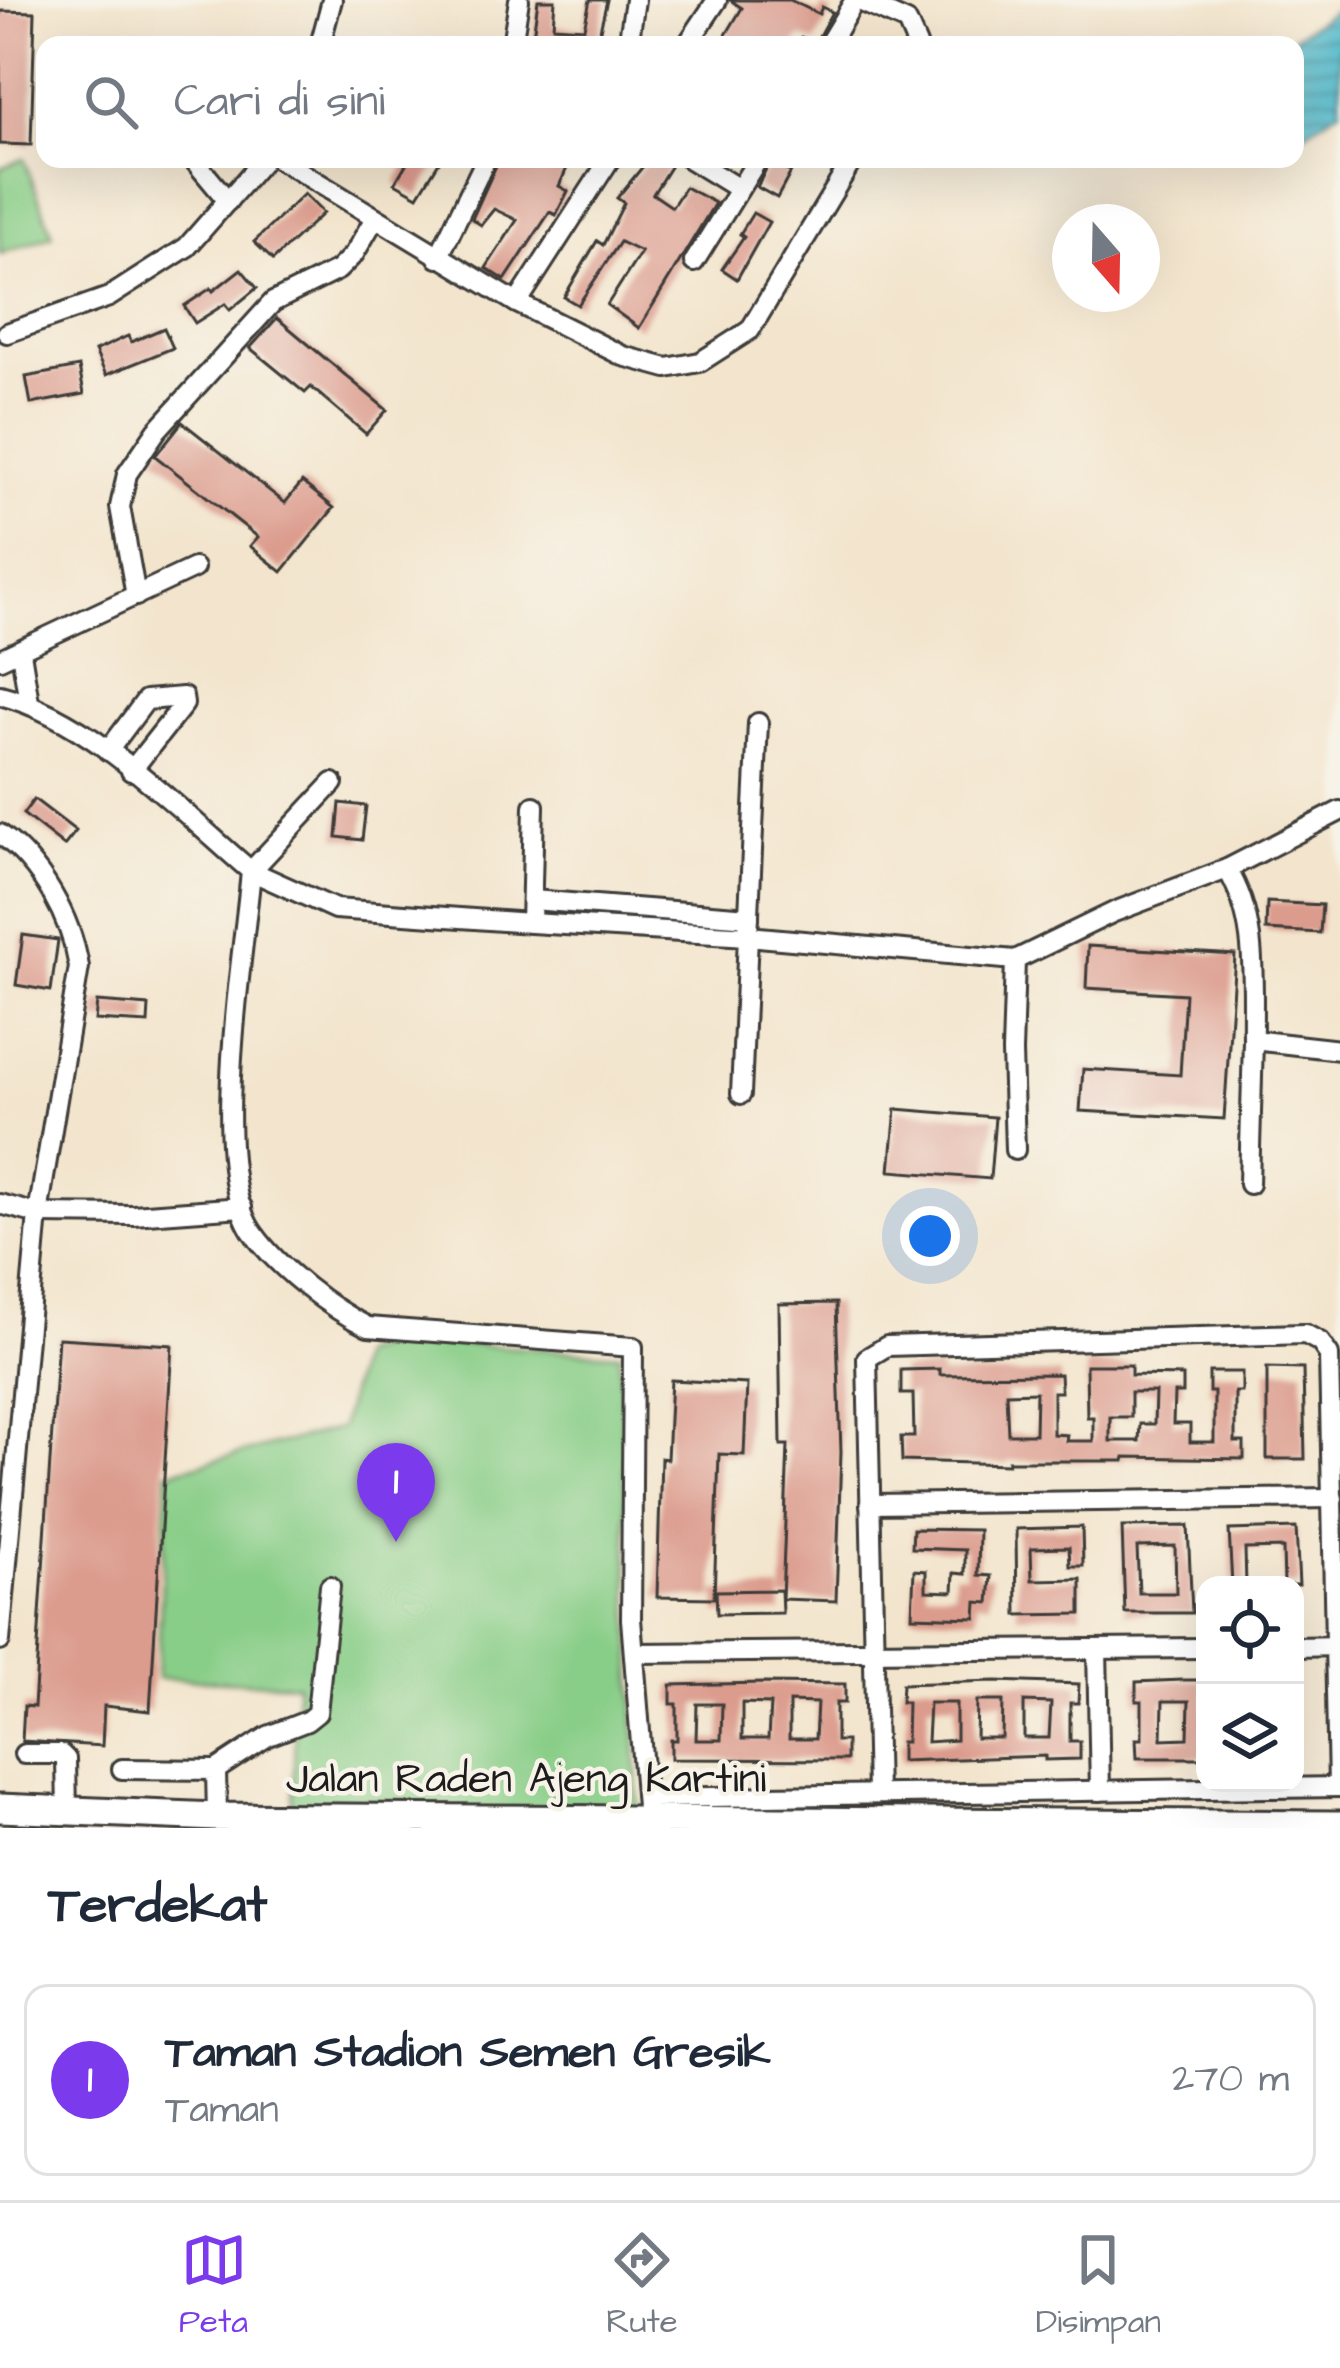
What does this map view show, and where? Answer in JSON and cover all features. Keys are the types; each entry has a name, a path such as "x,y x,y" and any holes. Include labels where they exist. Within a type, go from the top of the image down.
{"highway":[{"name":"Jalan Raden Ajeng Kartini","path":"0,1808 218,1817 646,1808 1340,1825"}],"street":[{"path":"322,36 332,0"},
{"path":"513,36 518,0"},
{"path":"629,36 635,0"},
{"path":"693,36 717,0"},
{"path":"834,36 856,0 907,22 913,36"},
{"path":"200,168 228,201"},
{"path":"7,333 109,297 187,247 256,168"},
{"path":"294,168 517,304 623,356 667,368 700,362 750,330 848,168"},
{"path":"438,258 482,168"},
{"path":"592,184 597,168"},
{"path":"517,304 604,168"},
{"path":"705,168 739,189"},
{"path":"694,262 752,168"},
{"path":"136,596 120,507 127,474 157,430 273,302 338,270 354,254 375,218"},
{"path":"0,659 194,568"},
{"path":"21,652 29,702"},
{"path":"0,695 29,702 108,751 251,871 335,909 531,922 748,927"},
{"path":"108,751 146,700 183,697 184,704 131,770"},
{"path":"741,1094 758,723"},
{"path":"333,783 251,871 228,1126 231,1177 253,1233 345,1316 368,1327 633,1347 634,1653 646,1808 877,1794 1339,1787 1328,1355 1320,1342 1305,1334 878,1348 867,1358 877,1794"},
{"path":"531,922 534,806"},
{"path":"532,900 1015,960 1114,912 1227,869 1340,811"},
{"path":"0,834 49,890 75,943 79,967 38,1214 0,1641"},
{"path":"1227,869 1242,893 1251,929 1249,1184"},
{"path":"1015,960 1015,1150"},
{"path":"1253,1040 1340,1050"},
{"path":"0,1204 38,1214 133,1215 242,1207"},
{"path":"870,1504 1333,1498"},
{"path":"122,1768 216,1771 268,1736 317,1713 330,1586"},
{"path":"1304,1647 1339,1646"},
{"path":"1097,1648 1100,1791"},
{"path":"634,1653 1196,1648"},
{"path":"24,1754 61,1754 66,1759 67,1812"},
{"path":"216,1771 218,1817"}],"green space":[{"path":"24,159 53,235 0,254 0,168"},
{"path":"406,1341 619,1354 639,1820 292,1815 297,1684 157,1678 168,1472 341,1428 359,1354"}],"water":[{"path":"1340,7 1340,109 1304,133 1304,36 1295,36"}],"building":[{"path":"538,0 555,0 553,26 584,28 590,0 607,0 599,34 616,36 533,36"},
{"path":"730,0 790,0 819,14 822,7 832,12 819,36 725,36 742,8"},
{"path":"0,11 35,12 31,145 0,144"},
{"path":"404,168 435,168 418,196 395,183"},
{"path":"495,168 567,168 559,186 568,191 556,215 550,212 505,280 486,268 517,220 494,209 481,225 472,219"},
{"path":"642,168 669,168 653,194 672,207 685,187 715,203 639,328 607,305 641,252 620,242 578,305 564,297 597,241 603,245 624,203 617,198"},
{"path":"766,168 791,172 777,198 757,187"},
{"path":"304,194 323,213 273,260 254,242"},
{"path":"753,213 769,222 737,279 722,269 744,237 740,234"},
{"path":"241,269 257,288 230,310 225,304 195,323 184,306"},
{"path":"277,318 387,410 366,434 311,387 305,393 250,348"},
{"path":"164,328 173,348 106,375 95,351 128,336 131,342"},
{"path":"79,367 84,394 31,404 26,377"},
{"path":"182,422 285,503 302,482 334,508 282,572 250,546 258,537 155,456"},
{"path":"34,799 76,831 64,846 23,814"},
{"path":"340,803 366,806 362,840 337,837"},
{"path":"1267,902 1322,905 1320,933 1266,930"},
{"path":"23,935 58,940 51,991 16,985"},
{"path":"1088,946 1235,955 1224,1119 1080,1111 1083,1069 1180,1075 1185,994 1086,988"},
{"path":"97,1002 149,1006 148,1023 95,1020"},
{"path":"896,1109 995,1117 990,1179 890,1171"},
{"path":"836,1303 841,1452 836,1601 782,1599 788,1445 781,1445 779,1304"},
{"path":"58,1338 172,1345 150,1711 104,1706 102,1746 22,1741 24,1706 34,1707"},
{"path":"1086,1365 1131,1365 1131,1375 1183,1376 1183,1393 1174,1393 1173,1424 1190,1424 1190,1442 1214,1442 1209,1372 1242,1372 1242,1392 1235,1392 1235,1442 1244,1442 1244,1459 1125,1457 1124,1461 1008,1464 902,1461 901,1437 914,1437 913,1394 901,1394 901,1370 940,1369 940,1375 1060,1374 1061,1392 1053,1392 1053,1434 1067,1435 1066,1441 1093,1441 1093,1417 1087,1417","holes":["1036,1392 1035,1434 1008,1434 1006,1393","1131,1392 1155,1392 1154,1424 1140,1424 1139,1441 1110,1441 1110,1417 1131,1417"]},
{"path":"1267,1368 1303,1369 1305,1459 1267,1459"},
{"path":"671,1380 747,1384 744,1455 719,1454 714,1598 657,1597 661,1458 667,1459"},
{"path":"1188,1526 1192,1613 1125,1613 1122,1527","holes":["1175,1546 1176,1593 1139,1593 1137,1547"]},
{"path":"1082,1527 1083,1566 1070,1566 1069,1547 1031,1548 1032,1580 1081,1579 1081,1614 1017,1615 1016,1529"},
{"path":"1296,1528 1299,1576 1284,1576 1283,1548 1245,1549 1246,1576 1232,1576 1229,1530"},
{"path":"913,1529 979,1530 978,1575 991,1576 989,1603 977,1602 976,1618 912,1616 914,1570 926,1571 926,1591 953,1592 954,1573 965,1574 965,1550 912,1548"},
{"path":"781,1590 782,1613 717,1614 716,1591"},
{"path":"1196,1680 1196,1758 1137,1758 1142,1701 1136,1701 1136,1682","holes":["1163,1701 1189,1701 1188,1738 1162,1739"]},
{"path":"845,1684 845,1703 836,1703 836,1741 846,1741 846,1760 671,1759 671,1740 677,1740 677,1704 671,1704 671,1685","holes":["789,1702 817,1703 815,1739 789,1739","742,1703 770,1704 768,1739 742,1739","697,1704 722,1704 721,1740 696,1740"]},
{"path":"902,1684 1079,1684 1078,1703 1070,1703 1070,1741 1080,1741 1080,1759 901,1761 907,1702 901,1702","holes":["977,1701 1003,1701 1002,1738 976,1738","1024,1702 1051,1703 1049,1738 1024,1738","929,1703 956,1703 956,1740 927,1742"]}],"place":[{"name":"Taman Stadion Semen Gresik","path":"396,1542"}]}
